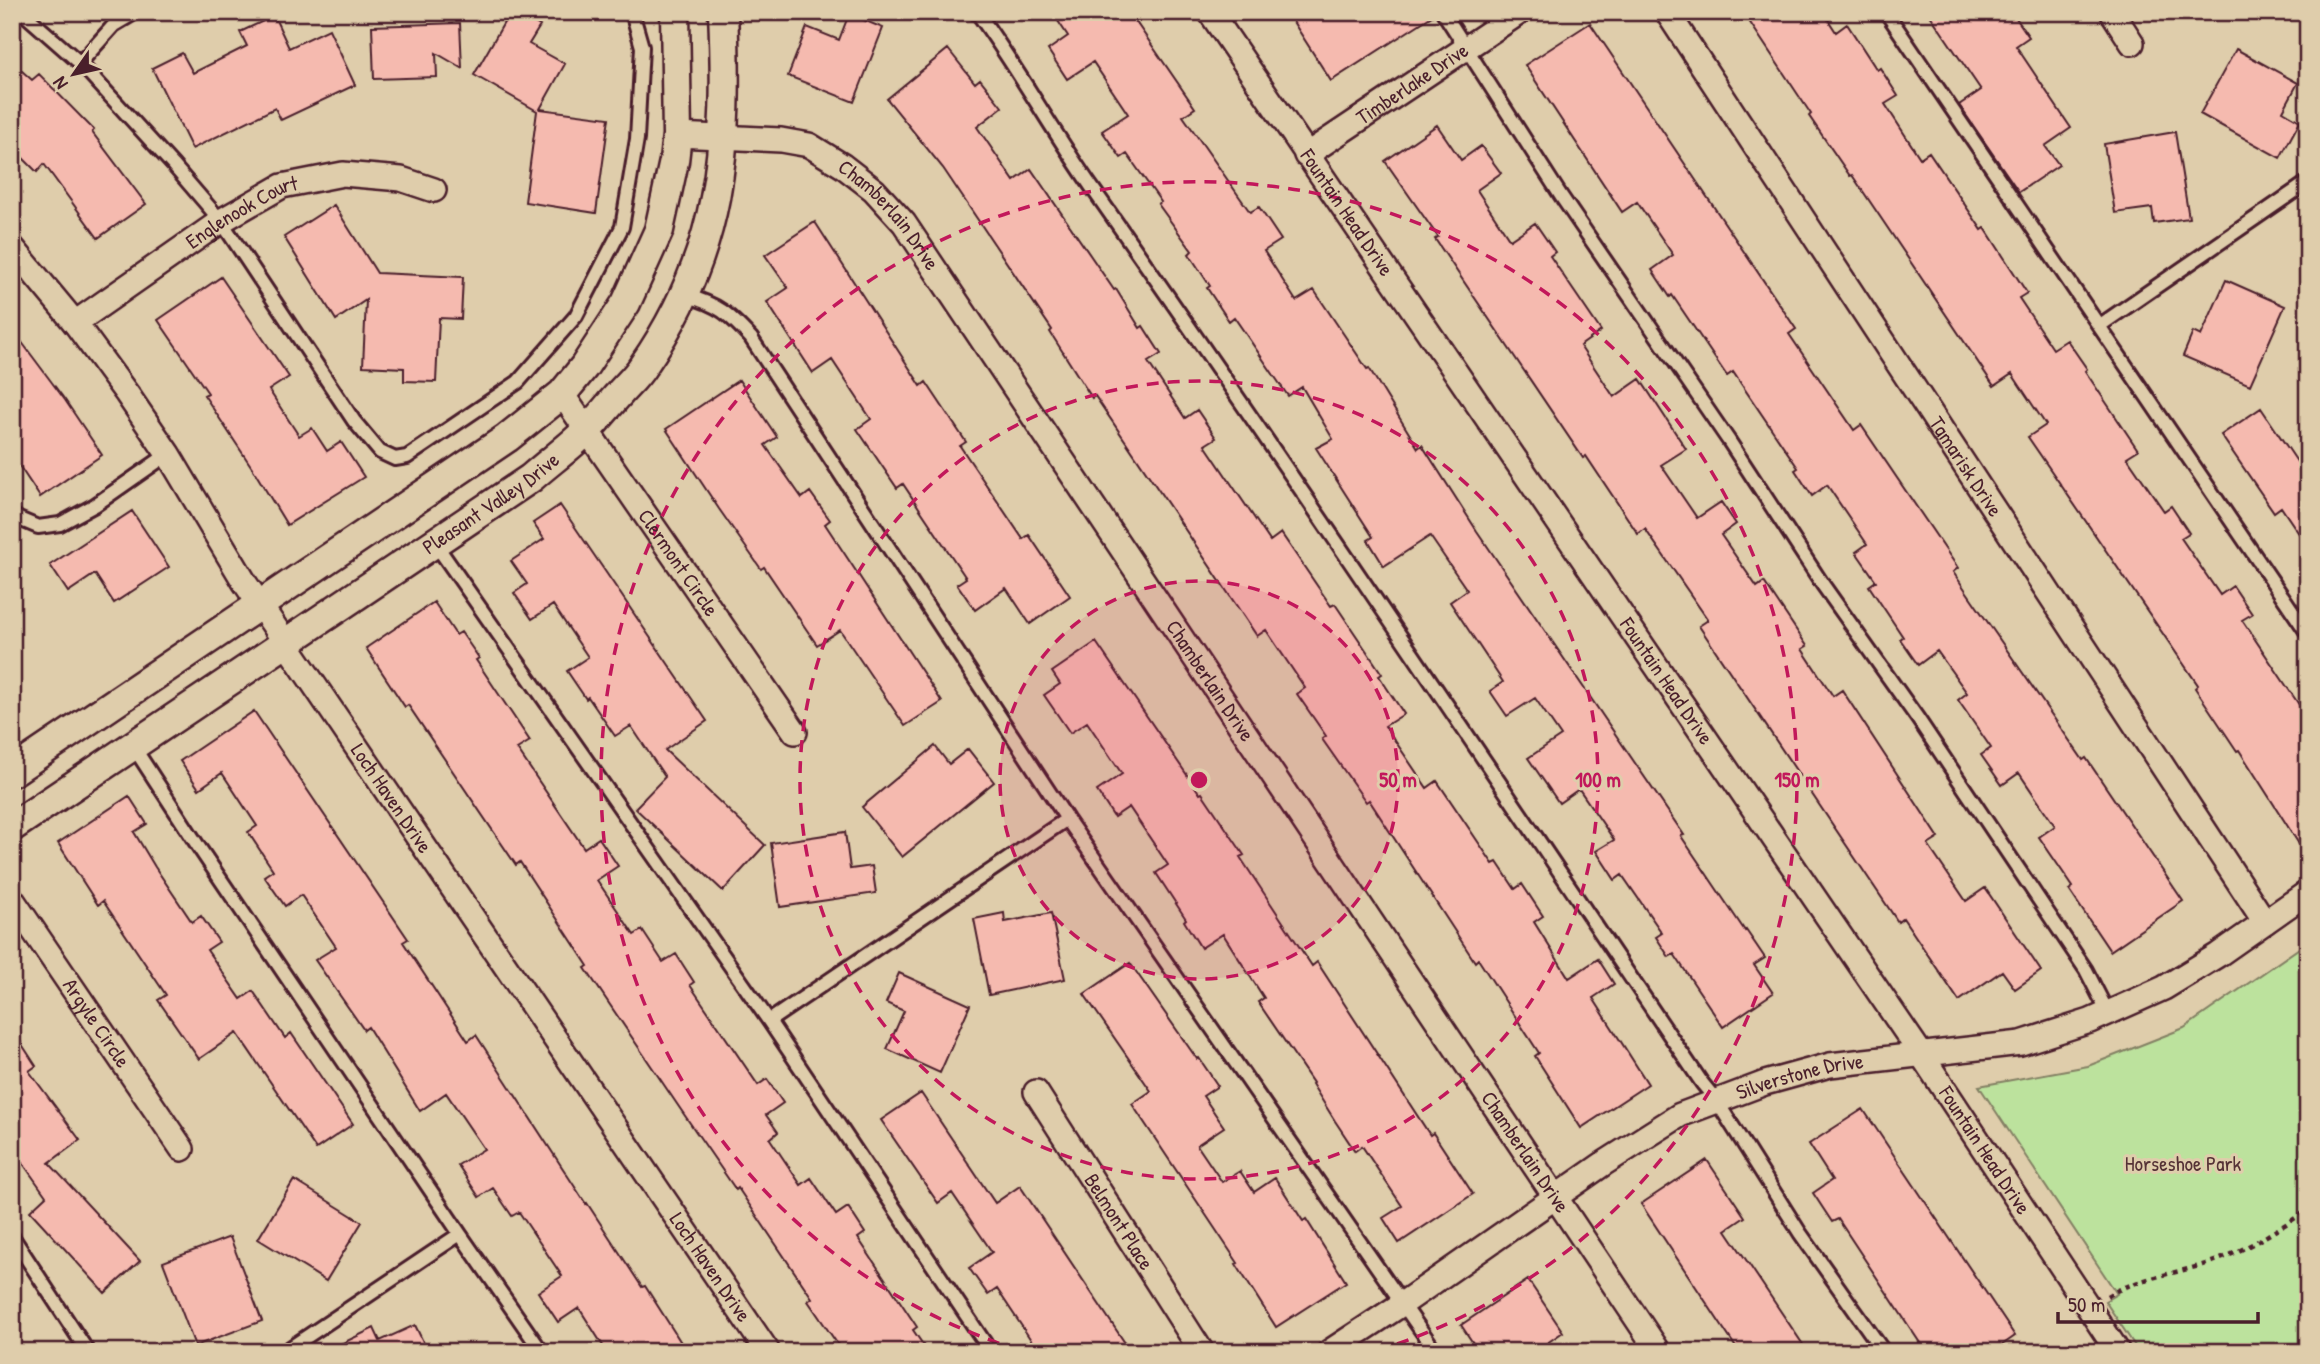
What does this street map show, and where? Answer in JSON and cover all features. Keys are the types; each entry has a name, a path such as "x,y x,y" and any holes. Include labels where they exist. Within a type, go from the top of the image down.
{"street":[{"name":"Pleasant Valley Drive","path":"12,772 507,439 562,394 584,367 626,303 659,230 677,135 675,12"},
{"name":"Pleasant Valley Drive","path":"12,827 531,478 587,430 643,367 685,295 708,235 719,186 724,136 727,86 723,12"},
{"name":"Fountain Head Drive","path":"1210,12 1921,1054 2118,1352"},
{"name":"Timberlake Drive","path":"1306,155 1520,12"},
{"name":"Tamarisk Drive","path":"1667,12 2265,922"},
{"path":"2112,12 2132,43"},
{"name":"Chamberlain Drive","path":"677,135 781,140 809,145 874,190 904,223 1659,1352"},
{"name":"Englenook Court","path":"75,323 221,221 282,186 344,174 401,179 434,190"},
{"name":"Loch Haven Drive","path":"12,247 75,323 168,454 285,643 768,1352"},
{"name":"Clermont Circle","path":"562,394 795,732"},
{"name":"Silverstone Drive","path":"1329,1352 1603,1164 1680,1115 1765,1083 1830,1065 2021,1043 2090,1021 2164,988 2218,956 2308,892"},
{"name":"Argyle Circle","path":"12,899 182,1149"},
{"name":"Belmont Place","path":"1036,1092 1202,1352"}],"lane":[{"path":"22,12 80,63 221,221 355,421 380,452 395,459 407,457 518,382 576,316 588,294 622,227 638,139 642,47 632,12"},
{"path":"80,63 114,25 136,12"},
{"path":"974,12 1012,60 1078,168 1204,347 1716,1100 1800,1233 1884,1352"},
{"path":"1443,12 1561,196 2086,970 2108,1013"},
{"path":"1886,12 2308,634"},
{"path":"2099,326 2308,182"},
{"path":"685,295 708,301 727,312 751,338 1067,819 1436,1352"},
{"path":"12,514 38,527 60,524 95,505 168,454"},
{"path":"434,542 769,1021 990,1352"},
{"path":"133,746 542,1352"},
{"path":"769,1021 1067,819"},
{"path":"284,1352 460,1234"},
{"path":"12,1236 88,1352"}],"path":[{"path":"2088,1307 2120,1289 2234,1254 2308,1210"}],"green space":[{"name":"Horseshoe Park","path":"2308,942 2308,1352 2139,1352 2105,1301 2117,1294 1979,1086 2088,1066 2184,1028"}],"building":[{"path":"510,12 516,12 540,26 529,44 565,64 540,109 609,118 596,213 525,202 537,111 474,75"},
{"path":"1052,12 1129,12 1195,108 1183,116 1250,212 1259,207 1281,240 1264,251 1296,301 1314,290 1367,369 1369,368 1418,448 1422,445 1765,958 1754,965 1773,993 1723,1027 1674,954 1669,957 1656,937 1662,933 1622,875 1615,880 1596,851 1614,840 1579,789 1559,803 1528,758 1561,736 1535,698 1507,716 1490,691 1503,682 1450,602 1467,590 1430,536 1384,566 1368,540 1373,537 1316,448 1333,439 1302,387 1288,396 1234,317 1229,321 1189,254 1192,251 1158,204 1161,202 1127,154 1121,158 1102,131 1128,114 1093,62 1067,79 1048,50 1068,36"},
{"path":"1304,12 1435,14 1331,81 1292,20"},
{"path":"1743,12 1823,12 1836,32 1847,24 1877,70 1880,68 1898,96 1885,104 1920,158 1929,152 1982,230 1985,228 2027,293 2019,298 2053,349 2067,340 2087,369 2085,371 2138,450 2127,457 2164,511 2171,506 2189,533 2181,538 2220,595 2233,586 2252,614 2242,620 2308,718 2308,858 2239,750 2237,751 2195,688 2198,685 2028,437 2046,425 2012,374 1994,386 1852,175 1850,176 1809,116 1811,114"},
{"path":"1928,12 2012,12 2029,37 2016,46 2071,128 2045,146 2059,165 2019,192 1959,105 1981,90"},
{"path":"849,14 883,28 854,102 788,76 807,27 839,40"},
{"path":"274,16 289,48 329,29 355,85 281,120 275,108 192,149 152,68 182,53 193,73 247,46 240,32"},
{"path":"460,23 462,68 436,53 437,77 374,79 372,26"},
{"path":"1590,23 1796,329 1789,334 1854,430 1861,425 1958,568 1953,572 2083,760 2086,758 2183,901 2110,951 2069,890 2073,887 2039,837 2055,826 2019,773 2002,785 1981,755 1991,748 1958,700 1967,693 1937,651 1918,665 1869,586 1876,581 1856,552 1867,544 1827,485 1812,496 1795,470 1798,468 1733,372 1727,376 1652,270 1673,255 1637,202 1622,212 1525,65"},
{"path":"948,49 975,83 980,79 1002,107 977,127 1014,181 1031,169 1114,290 1116,289 1140,328 1143,326 1161,354 1148,362 1185,418 1197,410 1216,438 1205,445 1270,541 1281,533 1331,606 1335,604 1382,674 1379,676 1404,714 1385,726 1427,788 1437,781 1493,864 1497,862 1515,889 1522,884 1543,916 1534,922 1569,978 1598,959 1614,984 1593,998 1648,1084 1581,1128 1535,1056 1539,1053 1478,959 1475,962 1369,800 1366,802 1322,739 1326,736 1297,694 1305,688 1266,630 1257,636 1095,396 1092,398 1050,332 1052,330 943,168 887,99"},
{"path":"2236,49 2298,83 2283,111 2300,121 2280,158 2200,114"},
{"path":"12,62 32,80 39,74 94,130 92,132 146,204 98,238 44,164 37,172 12,147"},
{"path":"1437,125 1461,160 1481,146 1501,173 1477,190 1510,240 1535,223 1555,252 1550,256 1601,331 1580,346 1614,397 1640,379 1686,449 1661,465 1697,518 1721,502 1736,524 1721,535 1757,587 1764,582 1807,646 1802,649 1833,696 1842,690 1939,838 1928,845 1966,901 1985,888 2041,971 2015,989 2002,971 1959,1001 1903,918 1898,922 1699,626 1708,620 1645,529 1638,534 1586,456 1583,458 1435,239 1438,237 1385,161"},
{"path":"2175,132 2189,218 2154,223 2152,208 2115,213 2104,144"},
{"path":"334,205 377,273 463,277 461,319 439,318 436,382 404,381 404,368 363,366 366,300 336,320 284,237"},
{"path":"815,222 921,386 926,382 966,442 960,446 1023,539 1029,535 1070,596 1030,624 1006,588 975,610 957,584 966,578 903,484 897,488 857,429 871,419 832,360 813,373 767,302 788,288 765,255"},
{"path":"221,277 289,377 269,390 299,436 312,428 327,451 341,442 364,477 287,525 204,395 208,393 158,320"},
{"path":"2226,280 2285,306 2250,385 2183,356 2193,332 2201,336"},
{"path":"12,329 102,455 40,497 12,455"},
{"path":"739,380 777,437 765,445 802,498 810,492 830,520 825,524 942,702 905,726 840,630 817,645 764,567 761,569 719,509 666,429"},
{"path":"2261,408 2308,478 2308,547 2281,507 2274,512 2221,435"},
{"path":"560,505 707,721 665,750 765,845 723,891 635,808 665,777 631,726 615,736 567,671 588,657 553,605 532,619 514,593 527,584 511,561 544,539 533,523"},
{"path":"132,511 169,567 114,603 95,574 68,592 50,565"},
{"path":"434,602 456,635 461,632 479,658 476,660 530,741 517,749 584,848 599,838 618,866 597,880 634,935 642,930 663,962 676,954 694,982 690,985 758,1085 767,1079 783,1103 766,1115 778,1132 770,1139 801,1185 811,1178 836,1215 848,1207 865,1233 858,1238 917,1327 913,1330 928,1352 843,1352 808,1301 812,1298 585,968 588,966 520,862 516,865 408,705 405,707 366,648"},
{"path":"1096,642 1244,855 1240,857 1312,966 1317,962 1430,1135 1433,1133 1473,1194 1399,1243 1383,1218 1402,1206 1362,1146 1355,1151 1335,1121 1313,1083 1258,1002 1264,998 1223,934 1201,948 1156,873 1168,865 1129,807 1114,817 1097,791 1122,774 1087,722 1070,733 1044,695 1060,684 1052,672"},
{"path":"254,711 408,939 403,942 468,1041 476,1035 687,1352 607,1352 579,1308 558,1322 538,1292 562,1276 519,1212 512,1216 493,1188 479,1197 458,1165 484,1149 446,1093 420,1111 368,1027 364,1030 315,960 336,947 301,895 285,906 264,876 273,870 248,832 257,826 222,773 199,789 180,761"},
{"path":"935,746 949,764 968,749 994,782 902,857 862,807"},
{"path":"129,796 147,824 134,832 155,867 192,922 201,916 219,942 207,950 241,999 253,991 285,1038 291,1033 353,1124 316,1149 237,1033 199,1059 158,1000 166,995 103,901 98,905 58,843"},
{"path":"845,832 850,869 872,866 876,893 780,907 771,843"},
{"path":"1004,913 1005,922 1051,913 1065,979 989,995 974,919"},
{"path":"1130,963 1218,1086 1203,1096 1224,1127 1197,1145 1222,1182 1240,1171 1254,1192 1275,1178 1303,1221 1306,1219 1346,1282 1276,1327 1236,1264 1238,1263 1132,1104 1151,1091 1084,994"},
{"path":"899,973 970,1005 940,1073 887,1049 904,1011 886,1003"},
{"path":"12,1029 36,1066 29,1071 80,1140 49,1163 140,1261 105,1293 30,1211 46,1196 12,1148"},
{"path":"921,1093 995,1203 1020,1186 1131,1352 1039,1352 997,1289 988,1295 969,1268 992,1252 952,1193 938,1203 881,1120"},
{"path":"1863,1109 2015,1336 1992,1352 1926,1352 1838,1219 1832,1222 1813,1193 1832,1180 1809,1144"},
{"path":"1707,1160 1745,1217 1726,1230 1808,1352 1739,1352 1641,1204"},
{"path":"294,1180 362,1222 326,1281 258,1239"},
{"path":"230,1237 262,1321 195,1346 163,1262"},
{"path":"1528,1280 1563,1332 1534,1352 1479,1352 1461,1325"},
{"path":"415,1325 428,1352 324,1352 374,1328 380,1341"}]}
